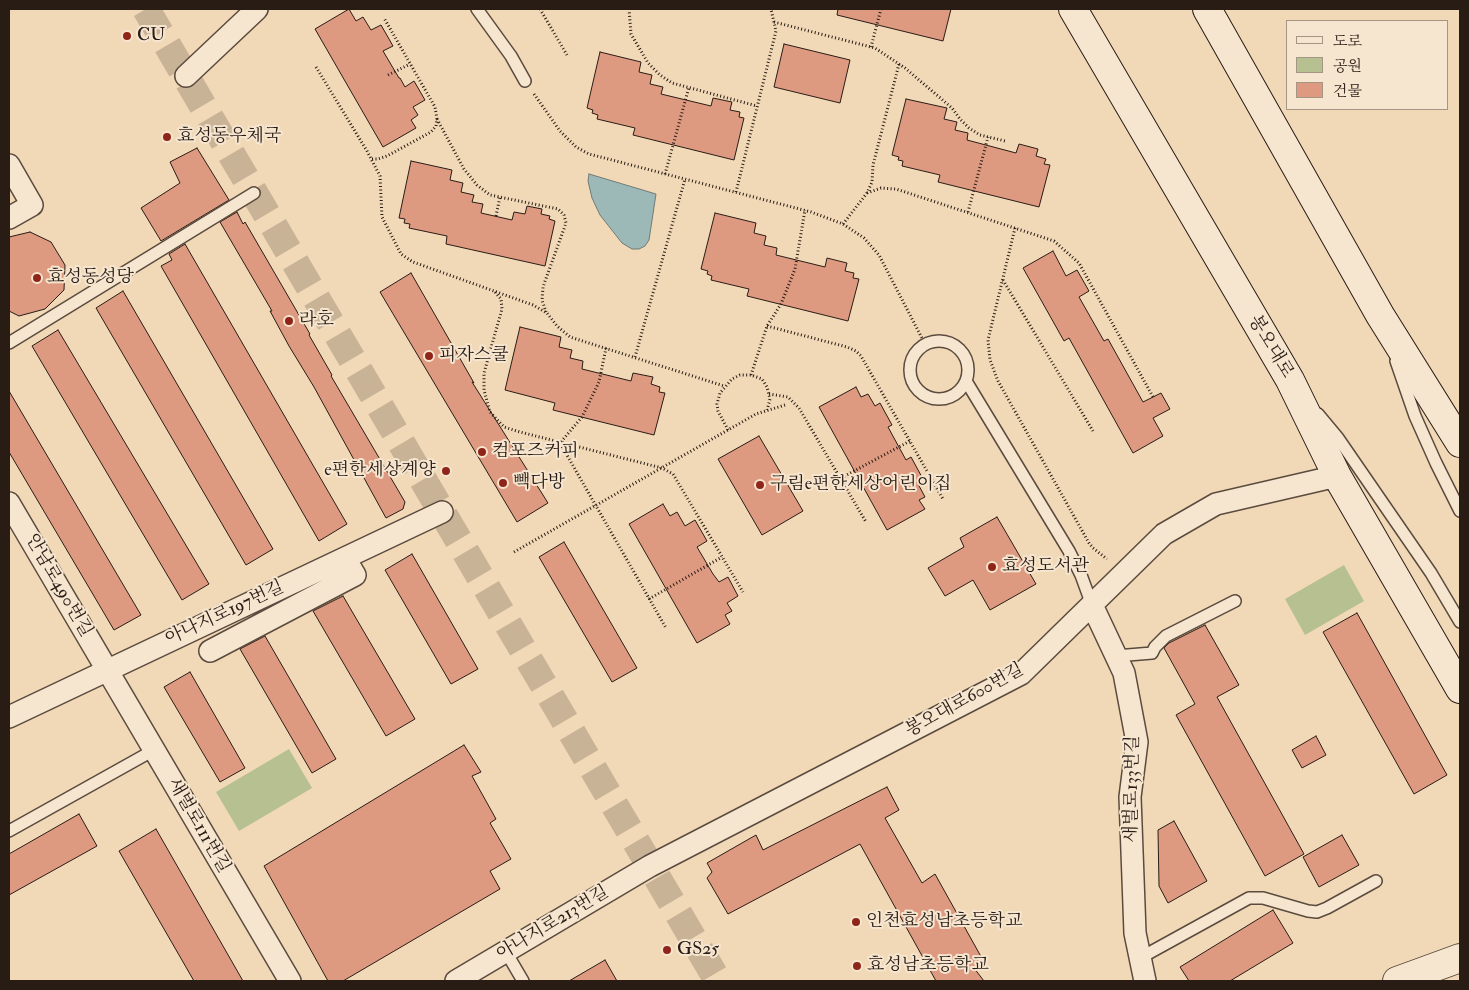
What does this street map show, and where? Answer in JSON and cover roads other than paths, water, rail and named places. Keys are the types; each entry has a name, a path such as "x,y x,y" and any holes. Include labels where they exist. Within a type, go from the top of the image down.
{"main road":[{"name":"봉오대로","path":"1074,9 1290,380 1337,476 1460,689"},
{"path":"1207,9 1380,315 1460,443"},
{"path":"1397,981 1460,958"}],"street":[{"path":"186,76 257,9"},
{"path":"9,165 32,204 9,218"},
{"name":"봉오대로600번길","path":"650,866 1021,674 1164,534 1216,504 1337,476"},
{"name":"안남로490번길","path":"9,503 107,670"},
{"name":"아나지로197번길","path":"9,718 442,512"},
{"path":"210,651 356,575 345,558"},
{"name":"새벌로133번길","path":"1092,605 1124,673 1137,742 1130,798 1135,933 1145,981"},
{"name":"새벌로111번길","path":"107,670 290,981"},
{"name":"아나지로213번길","path":"456,981 650,866"}],"lane":[{"path":"478,9 511,56 525,81"},
{"path":"9,343 254,193"},
{"path":"1380,315 1415,416 1460,511"},
{"path":"966,381 960,390 952,396 942,399 932,398 920,391 911,378 912,358 925,344 942,340 959,348 965,355 968,364 966,381 1069,551 1081,575 1092,605"},
{"path":"1290,380 1338,438 1431,573 1460,622"},
{"path":"1116,656 1152,653 1166,636 1235,601"},
{"path":"9,831 154,750"},
{"path":"1140,958 1249,898 1263,898 1317,912 1328,908 1376,881"},
{"path":"506,952 523,981"}],"water":[{"path":"589,174 656,194 649,240 645,246 639,249 632,249 622,243 600,215 592,198 588,181"}],"tunnel":[{"path":"146,9 718,981"}],"place":[{"name":"CU","path":"127,36"},
{"name":"효성동우체국","path":"167,137"},
{"name":"효성동성당","path":"37,278"},
{"name":"라호","path":"289,321"},
{"name":"피자스쿨","path":"429,356"},
{"name":"컴포즈커피","path":"482,452"},
{"name":"e편한세상계양","path":"446,471"},
{"name":"빽다방","path":"503,483"},
{"name":"구림e편한세상어린이집","path":"760,485"},
{"name":"효성도서관","path":"992,567"},
{"name":"인천효성남초등학교","path":"856,922"},
{"name":"GS25","path":"667,950"},
{"name":"효성남초등학교","path":"857,966"}]}
